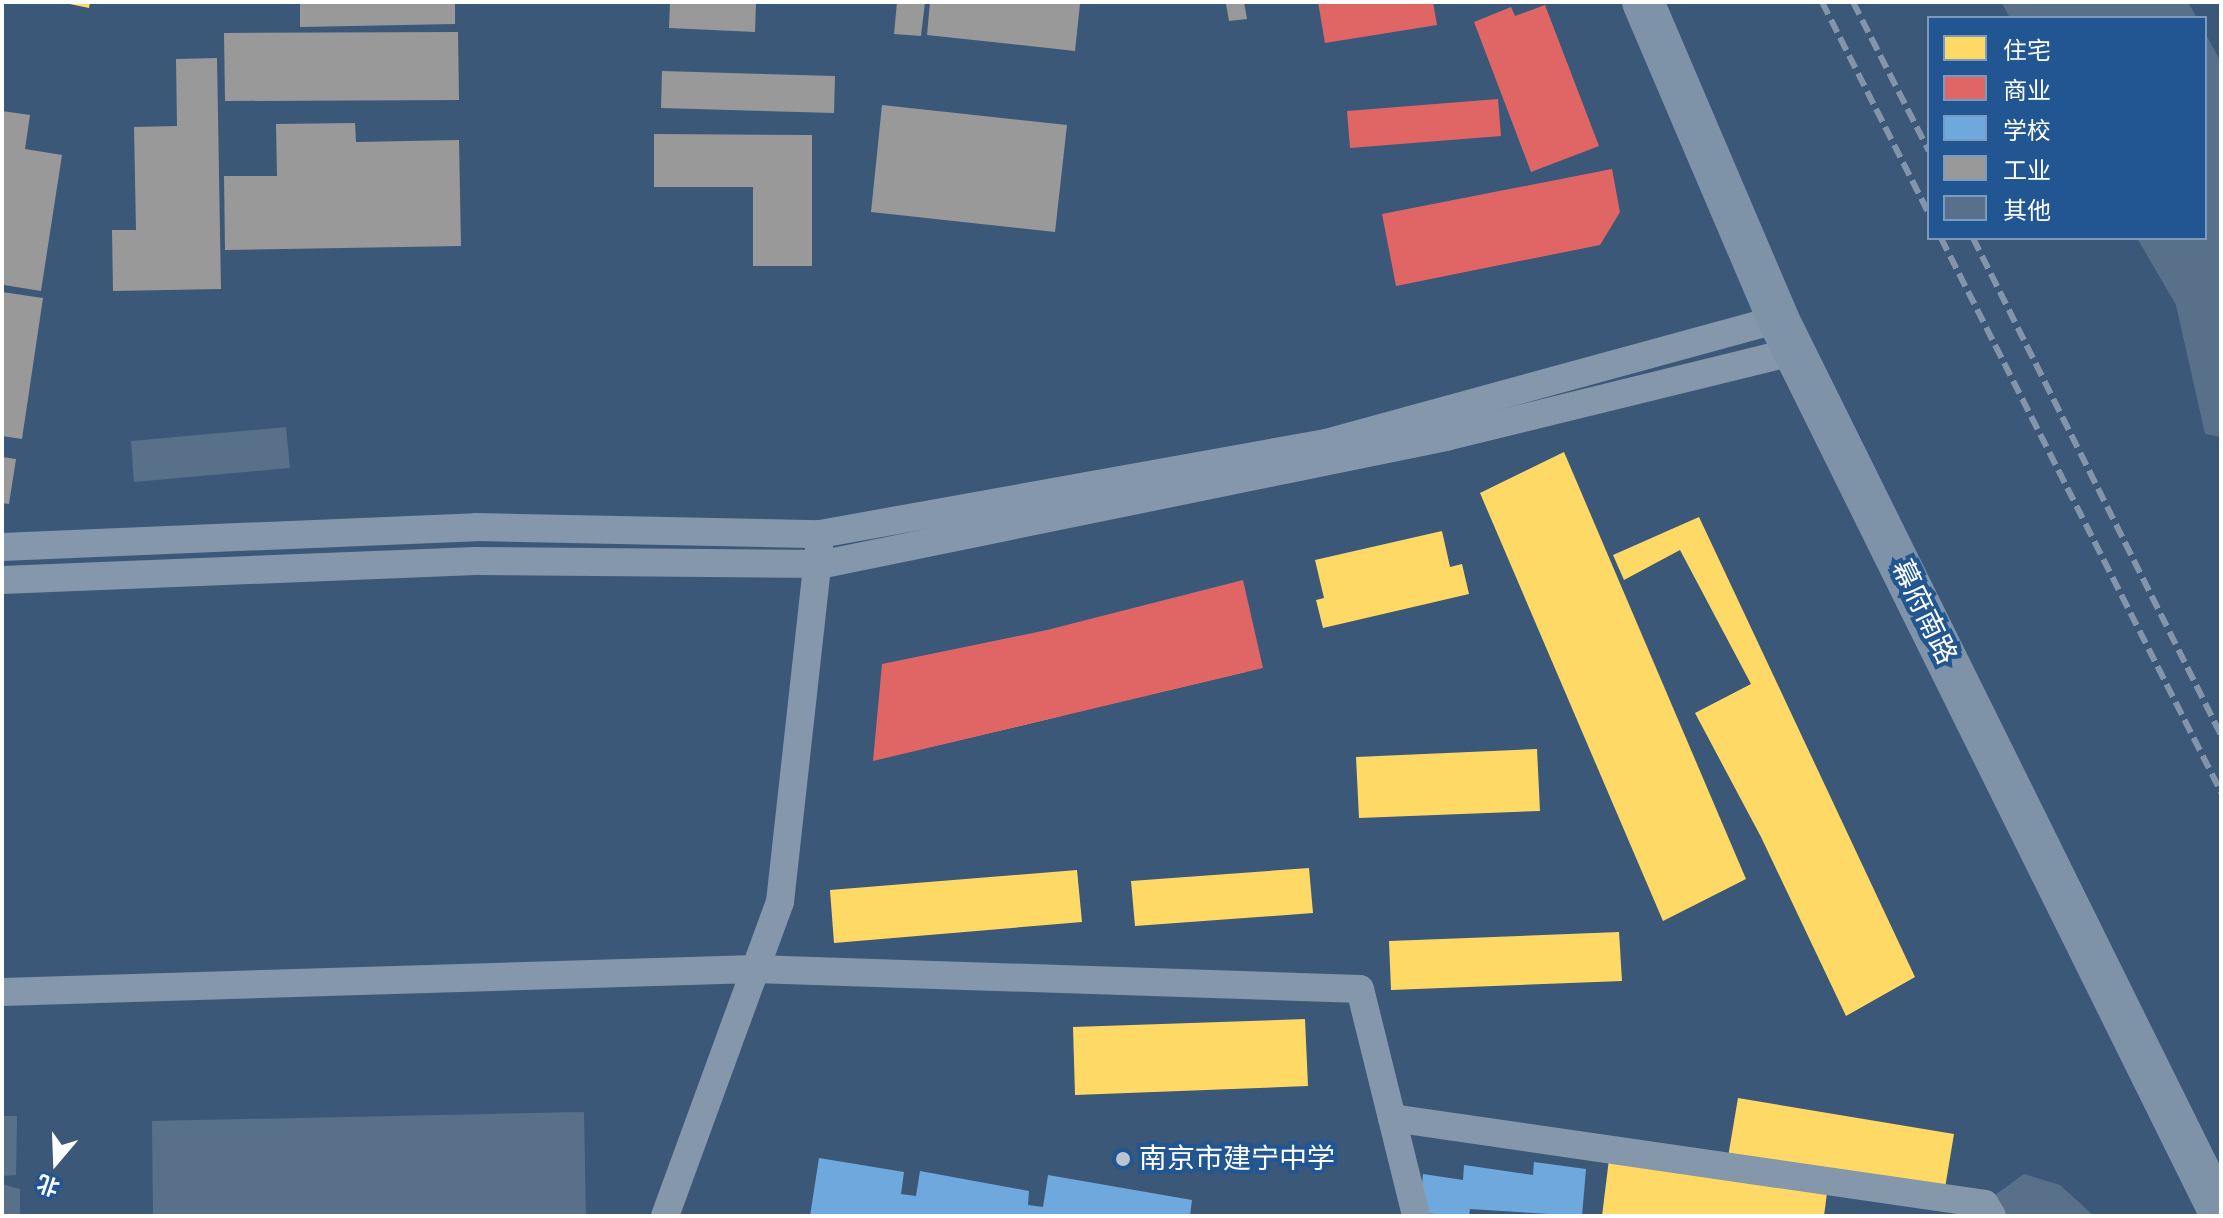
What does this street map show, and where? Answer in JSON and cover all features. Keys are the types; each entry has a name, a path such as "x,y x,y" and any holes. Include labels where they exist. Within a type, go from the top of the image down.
{"street":[{"name":"幕府南路","path":"1643,2 1786,335 2221,1215"},
{"path":"2,547 476,527 820,534 1326,443 1786,335"},
{"path":"2,580 476,561 824,564 1446,437 1786,335"},
{"path":"665,1216 780,902 820,534"},
{"path":"2,992 755,969 1360,989 1416,1216"},
{"path":"1392,1118 1985,1204 1992,1216"}],"building: 住宅":[{"path":"60,2 90,2 89,8"},
{"path":"1564,452 1746,879 1663,921 1480,493"},
{"path":"1699,517 1915,977 1846,1016 1761,837 1695,713 1751,684 1680,550 1624,580 1613,555"},
{"path":"1442,531 1450,567 1462,564 1469,594 1323,628 1316,600 1324,598 1315,560"},
{"path":"1221,614 1229,648 1239,645 1245,672 1114,703 1108,677 1115,676 1108,642"},
{"path":"1037,659 1044,692 1055,690 1061,716 930,747 923,686"},
{"path":"1537,749 1540,811 1359,818 1356,757"},
{"path":"1309,868 1313,913 1135,926 1131,881"},
{"path":"1077,870 1082,922 834,943 830,890"},
{"path":"1619,932 1622,981 1391,990 1389,941"},
{"path":"1305,1019 1308,1086 1075,1095 1073,1027"},
{"path":"1738,1098 1954,1134 1944,1194 1728,1157"},
{"path":"1609,1159 1828,1185 1824,1216 1602,1216"}],"building: 商业":[{"path":"1318,2 1433,2 1437,25 1325,43"},
{"path":"1545,5 1599,146 1531,172 1474,22 1511,7 1515,16"},
{"path":"1498,99 1501,136 1350,148 1347,111"},
{"path":"1612,169 1620,212 1600,245 1396,286 1382,214"},
{"path":"1243,580 1263,668 873,761 882,664 1047,630"}],"building: 学校":[{"path":"819,1158 904,1172 901,1194 916,1196 920,1171 1029,1191 1028,1205 1043,1207 1048,1175 1192,1200 1190,1216 810,1216"},
{"path":"1534,1162 1586,1169 1582,1216 1470,1209 1469,1216 1419,1213 1423,1174 1463,1180 1464,1165 1533,1175"}],"building: 工业":[{"path":"300,2 455,2 455,24 300,27"},
{"path":"670,2 756,3 755,32 669,28"},
{"path":"897,2 925,2 921,36 894,34"},
{"path":"930,2 1080,4 1075,51 927,35"},
{"path":"1244,2 1247,19 1229,21 1226,4"},
{"path":"458,32 459,100 225,101 224,33"},
{"path":"217,58 221,289 113,291 112,230 136,230 134,127 177,126 176,59"},
{"path":"662,71 835,76 834,113 661,108"},
{"path":"882,105 1067,125 1055,232 871,212"},
{"path":"2,111 30,115 25,149 62,155 41,291 4,285"},
{"path":"355,123 356,142 459,140 461,246 225,250 224,176 277,176 276,124"},
{"path":"654,134 812,135 812,266 753,266 753,187 654,187"},
{"path":"2,292 43,298 22,439 2,436"},
{"path":"2,457 16,459 9,504 2,503"}],"building: 其他":[{"path":"2001,2 2188,2 2196,16 2009,16"},
{"path":"2207,37 2221,62 2221,437 2205,434 2176,305 2138,240 2207,240"},
{"path":"286,427 290,468 134,482 131,441"},
{"path":"584,1112 586,1216 153,1216 152,1121"},
{"path":"2,1116 17,1116 16,1175 2,1176"},
{"path":"2024,1174 2060,1185 2094,1216 1975,1216 1973,1211"},
{"path":"2,1184 20,1189 20,1216 2,1216"}],"railway":[{"path":"1822,2 1927,210"},
{"path":"1853,2 1927,147"},
{"path":"1942,240 2221,792"},
{"path":"1974,240 2221,735"}],"place":[{"name":"南京市建宁中学","path":"1123,1159"}]}
